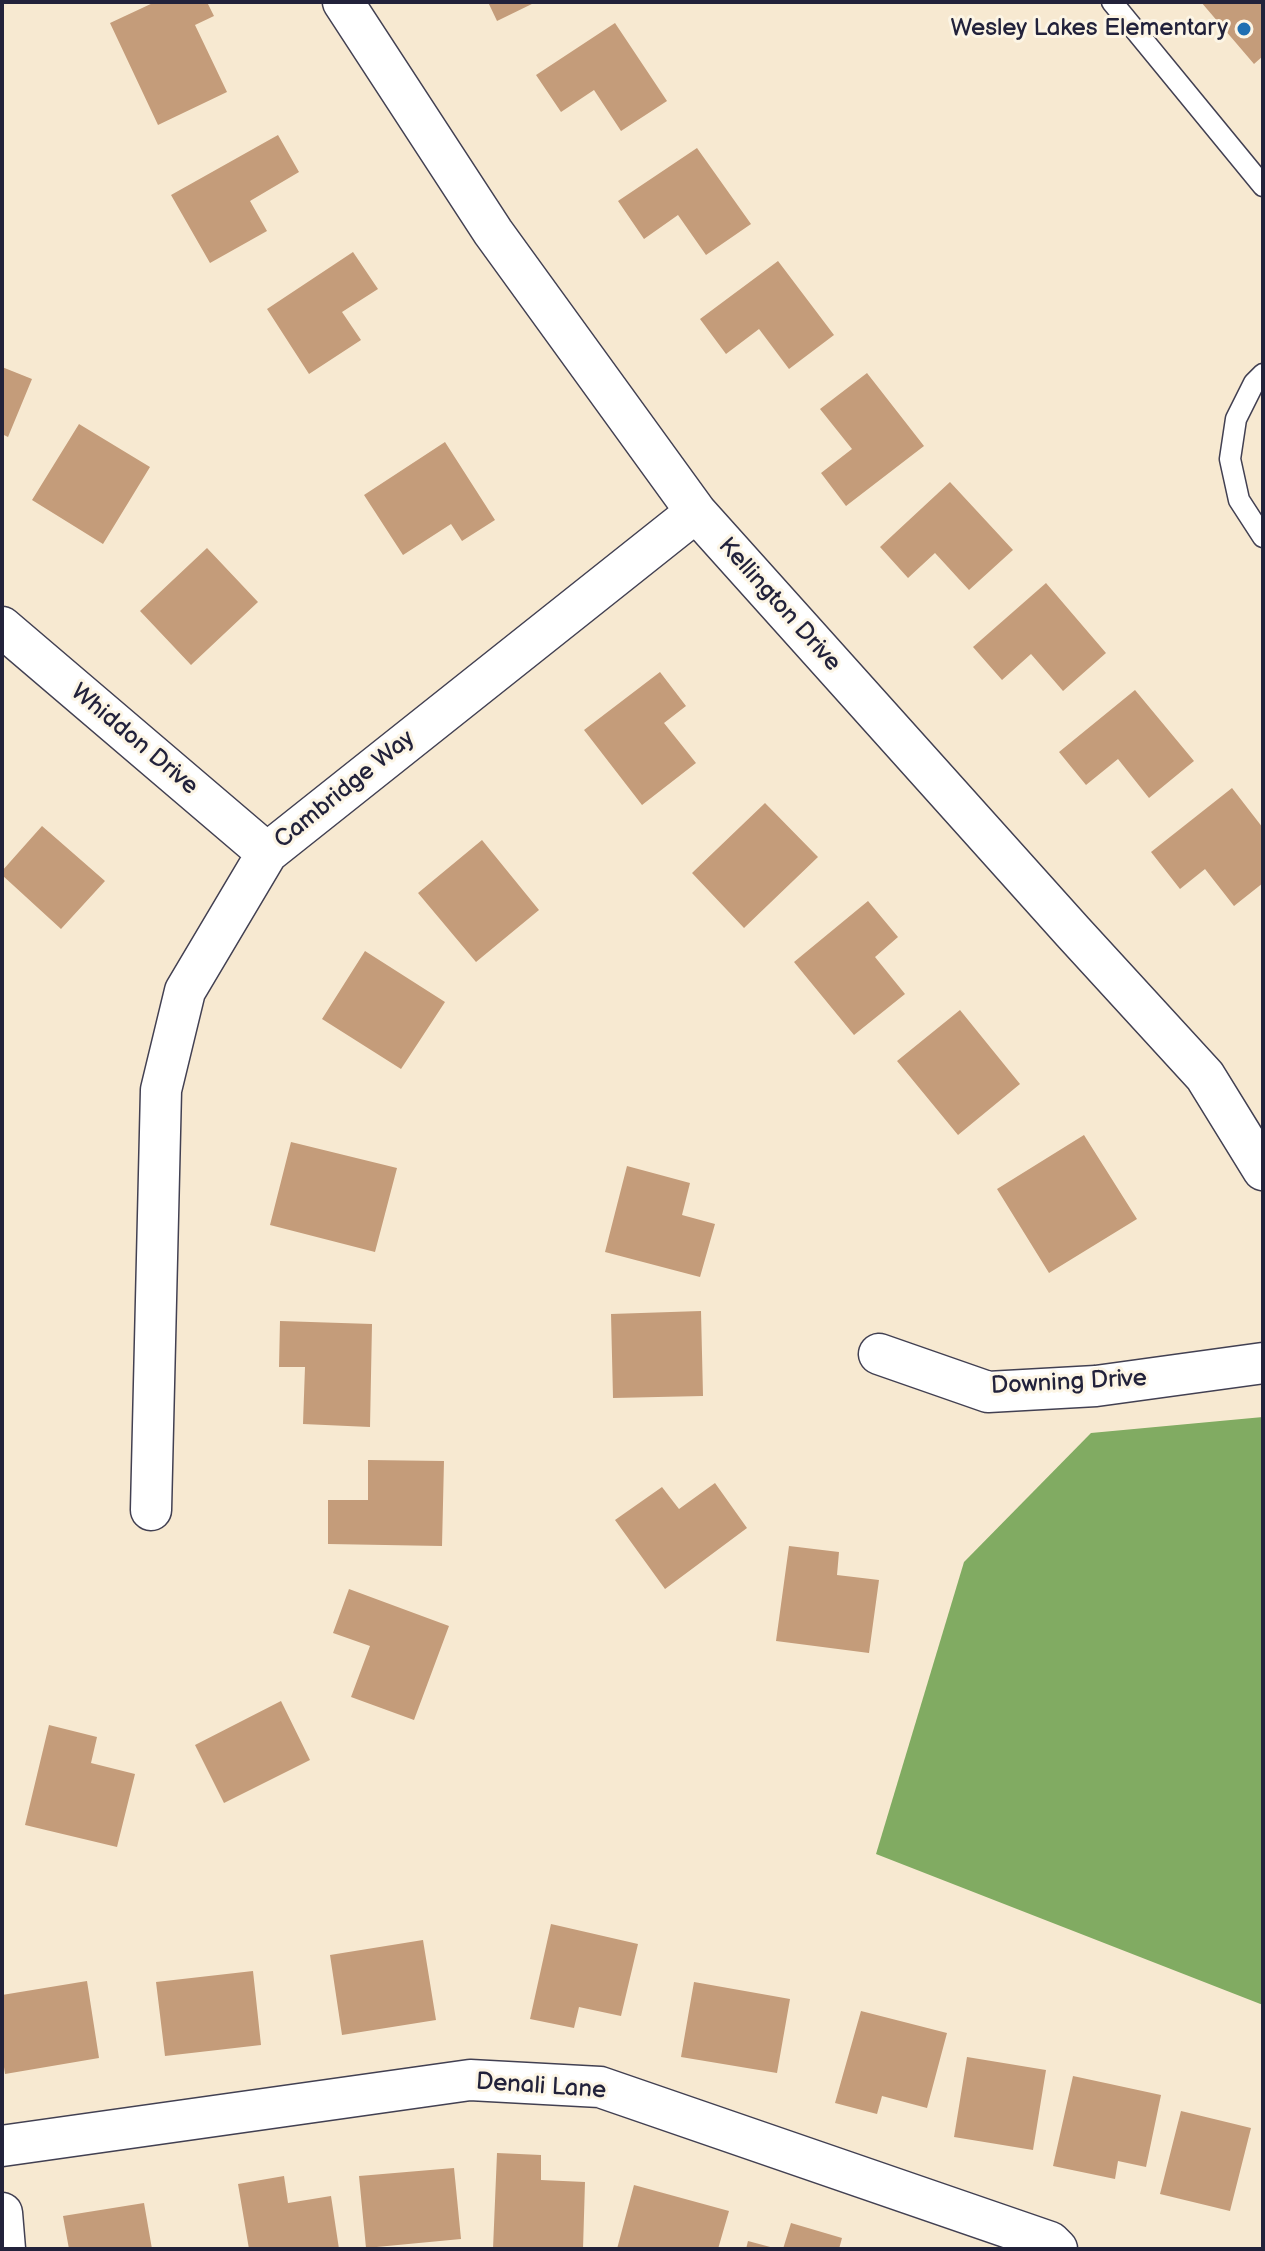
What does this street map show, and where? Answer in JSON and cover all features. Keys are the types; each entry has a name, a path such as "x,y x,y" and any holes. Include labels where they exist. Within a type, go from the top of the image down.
{"street":[{"name":"Kellington Drive","path":"343,2 493,232 696,512 1205,1076 1263,1170"},
{"name":"Cambridge Way","path":"151,1510 161,1090 185,991 267,853 696,512"},
{"name":"Whiddon Drive","path":"2,627 267,853"},
{"name":"Downing Drive","path":"879,1354 988,1392 1096,1386 1263,1363"},
{"name":"Denali Lane","path":"2,2146 470,2080 600,2087 1050,2242 1057,2249"},
{"path":"2,2213 5,2249"}],"lane":[{"path":"1112,2 1263,186"},
{"path":"1263,374 1254,383 1236,419 1230,459 1239,500 1263,537"}],"green space":[{"path":"1263,1417 1263,2005 876,1854 964,1562 1091,1433"}],"building":[{"path":"155,2 207,2 214,16 195,25 227,92 158,125 110,23"},
{"path":"488,2 536,2 497,21"},
{"name":"Wesley Lakes Elementary","path":"1201,2 1263,2 1263,56 1254,64"},
{"path":"615,23 667,101 621,131 594,90 561,112 536,75"},
{"path":"278,135 299,172 250,201 267,231 210,263 171,195"},
{"path":"697,148 751,224 706,255 678,215 644,239 618,201"},
{"path":"353,252 378,289 342,312 361,340 309,374 267,309"},
{"path":"778,261 834,335 789,369 759,329 726,354 700,319"},
{"path":"2,367 32,379 8,437 2,434"},
{"path":"867,373 924,446 846,506 821,473 852,449 820,409"},
{"path":"79,424 150,467 103,544 32,500"},
{"path":"445,442 495,520 462,541 451,524 403,555 364,495"},
{"path":"950,482 1013,550 969,590 935,553 908,578 880,547"},
{"path":"207,548 258,602 191,665 140,611"},
{"path":"1046,583 1106,653 1063,691 1031,654 1002,680 973,647"},
{"path":"660,672 686,706 664,723 696,763 642,805 584,730"},
{"path":"1135,690 1194,761 1149,798 1118,759 1086,785 1059,752"},
{"path":"1232,788 1263,828 1263,883 1234,906 1205,869 1180,889 1151,852"},
{"path":"765,803 818,857 744,928 692,873"},
{"path":"42,826 105,881 61,929 2,875 2,871"},
{"path":"482,840 539,910 476,962 418,893"},
{"path":"868,901 898,937 875,957 905,994 854,1035 794,962"},
{"path":"365,951 445,1002 401,1069 322,1019"},
{"path":"960,1010 1020,1084 958,1135 897,1061"},
{"path":"1084,1135 1137,1219 1049,1273 997,1189"},
{"path":"291,1142 397,1168 375,1252 270,1225"},
{"path":"627,1166 690,1183 682,1215 715,1224 700,1277 605,1252"},
{"path":"701,1311 703,1396 613,1398 611,1314"},
{"path":"280,1321 372,1324 370,1427 303,1424 305,1367 279,1367"},
{"path":"368,1460 444,1461 442,1546 328,1544 328,1500 368,1500"},
{"path":"715,1483 747,1528 665,1589 615,1520 662,1487 679,1509"},
{"path":"789,1546 839,1552 837,1575 879,1580 869,1653 776,1641"},
{"path":"349,1589 449,1626 414,1720 351,1697 370,1646 333,1633"},
{"path":"281,1701 310,1760 224,1803 195,1745"},
{"path":"49,1725 97,1737 91,1763 135,1774 117,1847 25,1825"},
{"path":"551,1924 638,1944 621,2016 579,2007 574,2028 530,2019"},
{"path":"423,1940 436,2020 342,2035 330,1955"},
{"path":"253,1971 261,2045 165,2056 156,1982"},
{"path":"87,1981 99,2058 5,2074 2,1995"},
{"path":"694,1982 790,1999 777,2073 681,2057"},
{"path":"861,2011 947,2033 927,2108 882,2096 877,2114 835,2103"},
{"path":"967,2057 1046,2070 1033,2150 954,2137"},
{"path":"1073,2076 1161,2095 1146,2167 1118,2161 1115,2179 1053,2166"},
{"path":"1181,2111 1251,2128 1230,2211 1160,2194"},
{"path":"497,2153 541,2155 541,2180 585,2182 583,2249 493,2249"},
{"path":"454,2168 461,2239 366,2248 359,2176"},
{"path":"284,2176 288,2203 331,2196 339,2249 249,2249 238,2184"},
{"path":"634,2185 729,2211 718,2249 617,2249"},
{"path":"144,2203 152,2249 69,2249 63,2216"},
{"path":"791,2223 842,2238 839,2249 783,2249"},
{"path":"748,2241 774,2248 774,2249 746,2249"}],"place":[{"name":"Wesley Lakes Elementary","path":"1244,29"}]}
